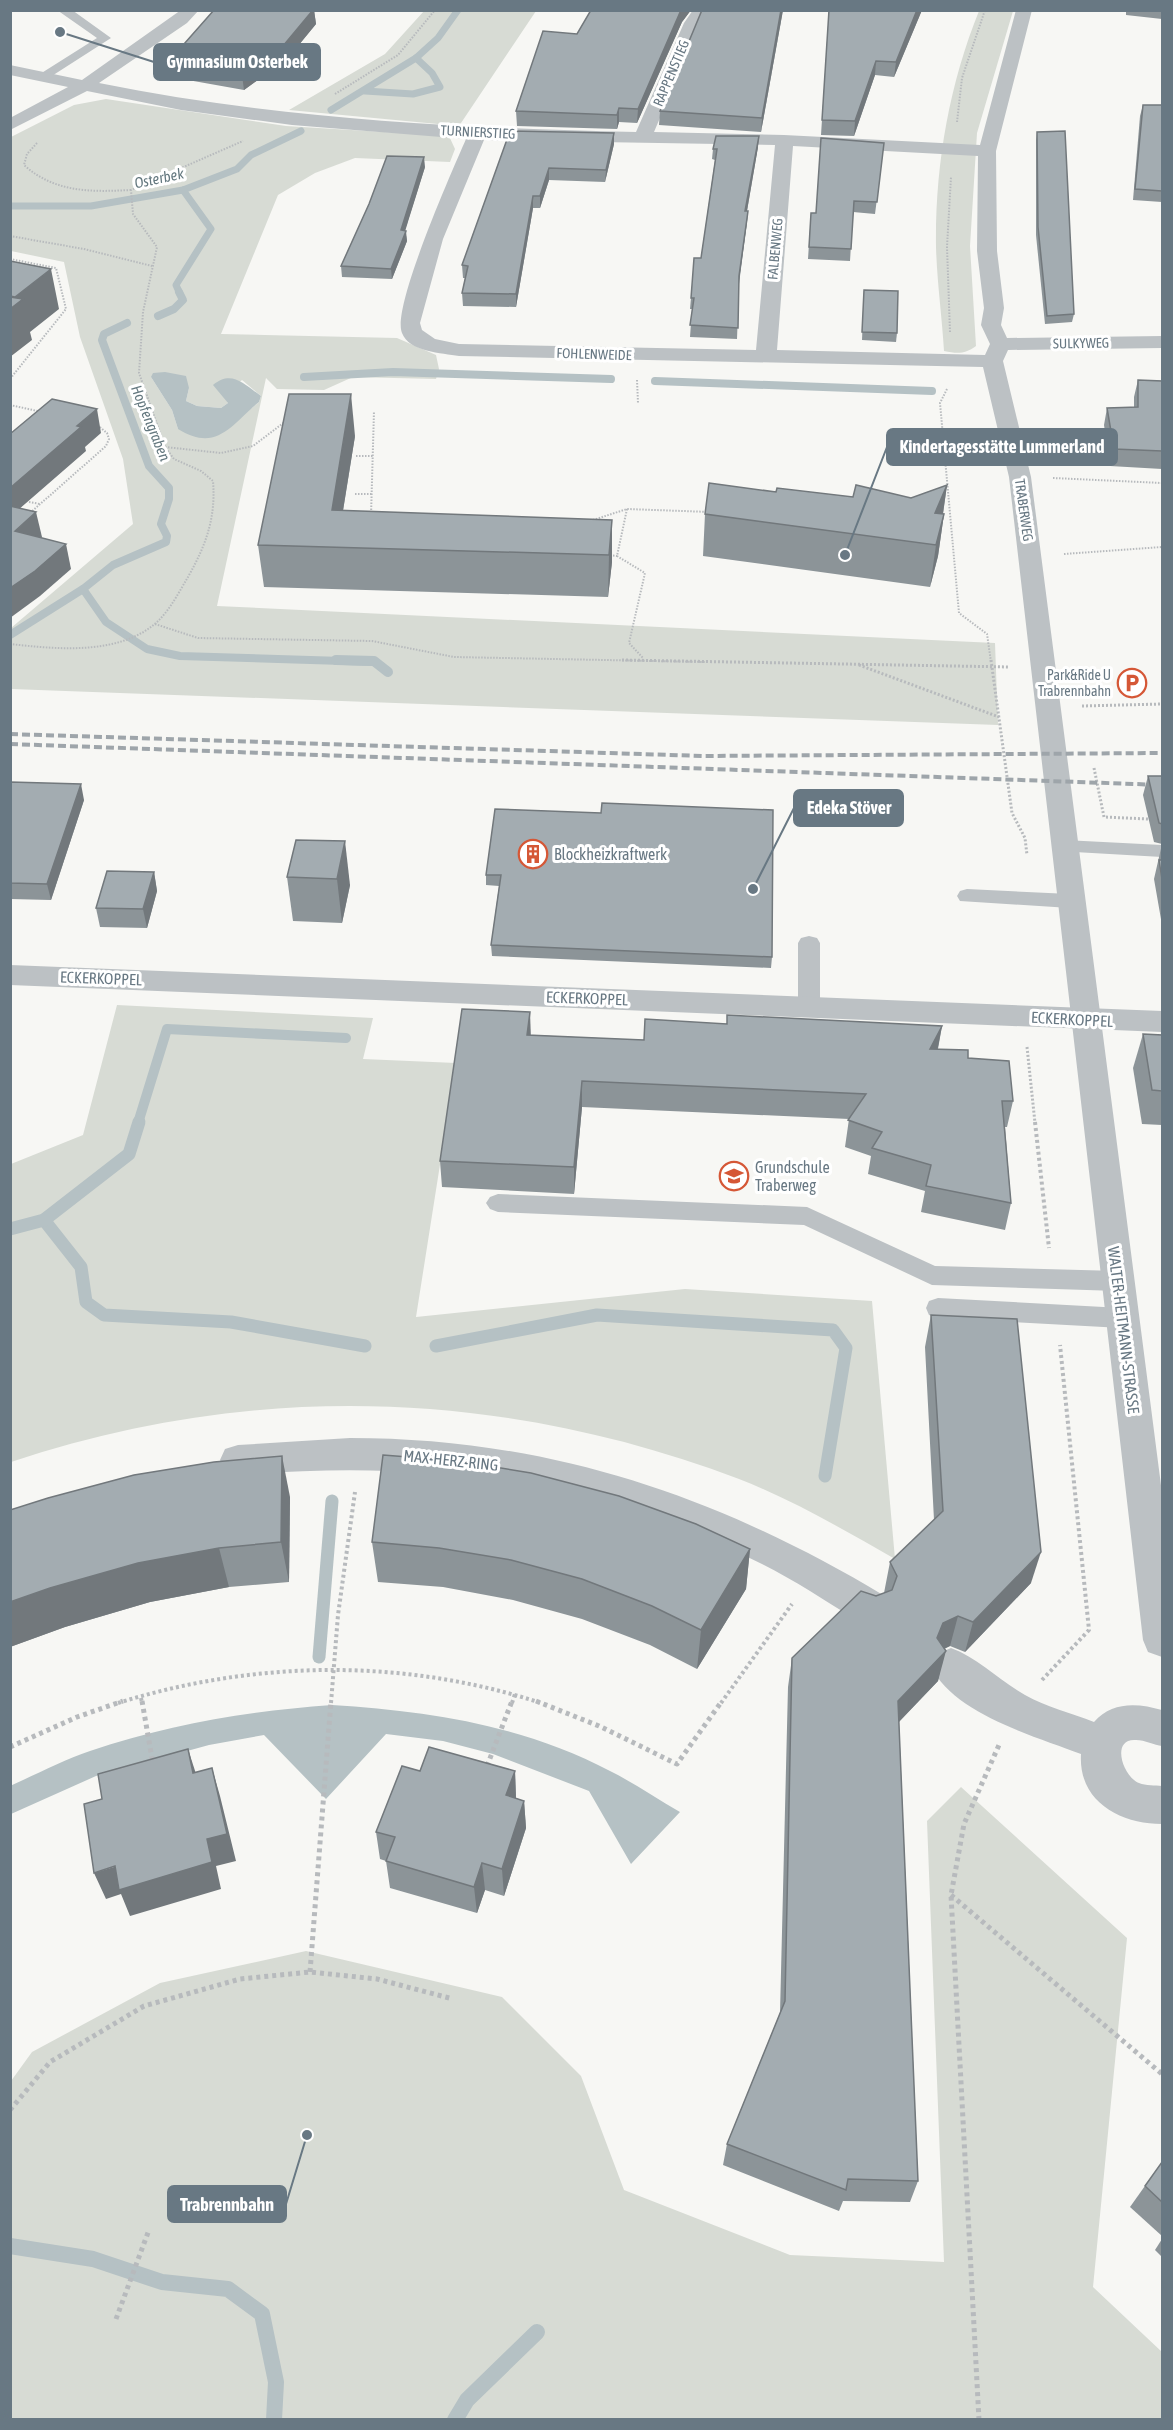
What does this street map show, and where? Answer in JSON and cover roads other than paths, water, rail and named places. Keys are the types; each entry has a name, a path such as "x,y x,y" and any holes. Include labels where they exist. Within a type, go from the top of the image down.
{"street":[{"path":"10,125 85,86 181,20 191,10"},
{"name":"RAPPENSTIEG","path":"643,137 693,22 701,10"},
{"name":"TRABERWEG","path":"1024,10 987,151 987,251 994,308 991,325 1020,477 1085,1020"},
{"name":"TURNIERSTIEG","path":"10,70 181,105 292,120 477,134 784,140 987,151"},
{"name":"FOHLENWEIDE","path":"477,134 434,239 410,323 412,333 428,344 459,350 766,358 996,352"},
{"name":"FALBENWEG","path":"766,358 784,140"},
{"name":"SULKYWEG","path":"996,352 1162,342"},
{"name":"ECKERKOPPEL","path":"10,975 1162,1022"},
{"name":"WALTER-HEITMANN-STRASSE","path":"1085,1020 1122,1318 1149,1432 1162,1640"},
{"name":"MAX-HERZ-RING","path":"201,1465 306,1454 360,1454 471,1461 553,1475 634,1496 714,1525 814,1574 869,1607"},
{"path":"951,1666 982,1690 1014,1710 1101,1743"},
{"path":"1162,1728 1145,1723 1130,1723 1116,1727 1101,1743 1101,1769 1114,1789 1139,1803 1162,1805"}],"lane":[{"path":"44,77 105,38 63,10"},
{"path":"1064,846 1162,851"},
{"path":"967,896 1070,901"},
{"path":"809,943 809,1008"},
{"path":"498,1203 807,1216 932,1275 1118,1281"},
{"path":"938,1308 1122,1318"}],"waterway":[{"name":"Osterbek","path":"416,58 438,38 458,10"},
{"name":"Osterbek","path":"331,110 416,58"},
{"name":"Osterbek","path":"365,91 413,94 440,87 432,73 416,58"},
{"name":"Osterbek","path":"183,190 237,169 251,155 301,131"},
{"name":"Osterbek","path":"10,206 91,206 183,190"},
{"name":"Hopfengraben","path":"180,294 176,285 211,229 183,190"},
{"name":"Hopfengraben","path":"158,316 174,309 183,300 180,294"},
{"name":"Hopfengraben","path":"83,589 113,565 166,542 167,536 161,524 169,499 169,488 149,466 102,340 104,334 127,323"},
{"path":"304,377 393,372 611,379"},
{"path":"655,381 932,391"},
{"name":"Hopfengraben","path":"10,635 83,589"},
{"path":"83,589 106,622 147,649 180,656 375,662"},
{"path":"336,660 374,661 388,672"},
{"path":"138,1123 167,1029 346,1038"},
{"path":"44,1220 129,1154 139,1122"},
{"path":"10,1229 44,1220"},
{"path":"44,1220 81,1267 86,1302 104,1315 231,1322 365,1346"},
{"path":"436,1346 597,1315 833,1330 846,1348 825,1476"},
{"path":"319,1657 332,1501"},
{"path":"10,2246 93,2259 162,2282 228,2289 262,2314 276,2382 274,2420"},
{"path":"455,2420 467,2400 537,2332"}],"railway":[{"path":"10,734 704,756 1162,753"},
{"path":"10,744 1162,785"}],"place":[{"name":"Gymnasium Osterbek","path":"60,32"},
{"name":"Kindertagesstätte Lummerland","path":"845,555"},
{"name":"Park&Ride U Trabrennbahn","path":"1132,683"},
{"name":"Blockheizkraftwerk","path":"533,854"},
{"name":"Edeka Stöver","path":"753,889"},
{"name":"Grundschule Traberweg","path":"734,1176"},
{"name":"Trabrennbahn","path":"307,2135"}]}
